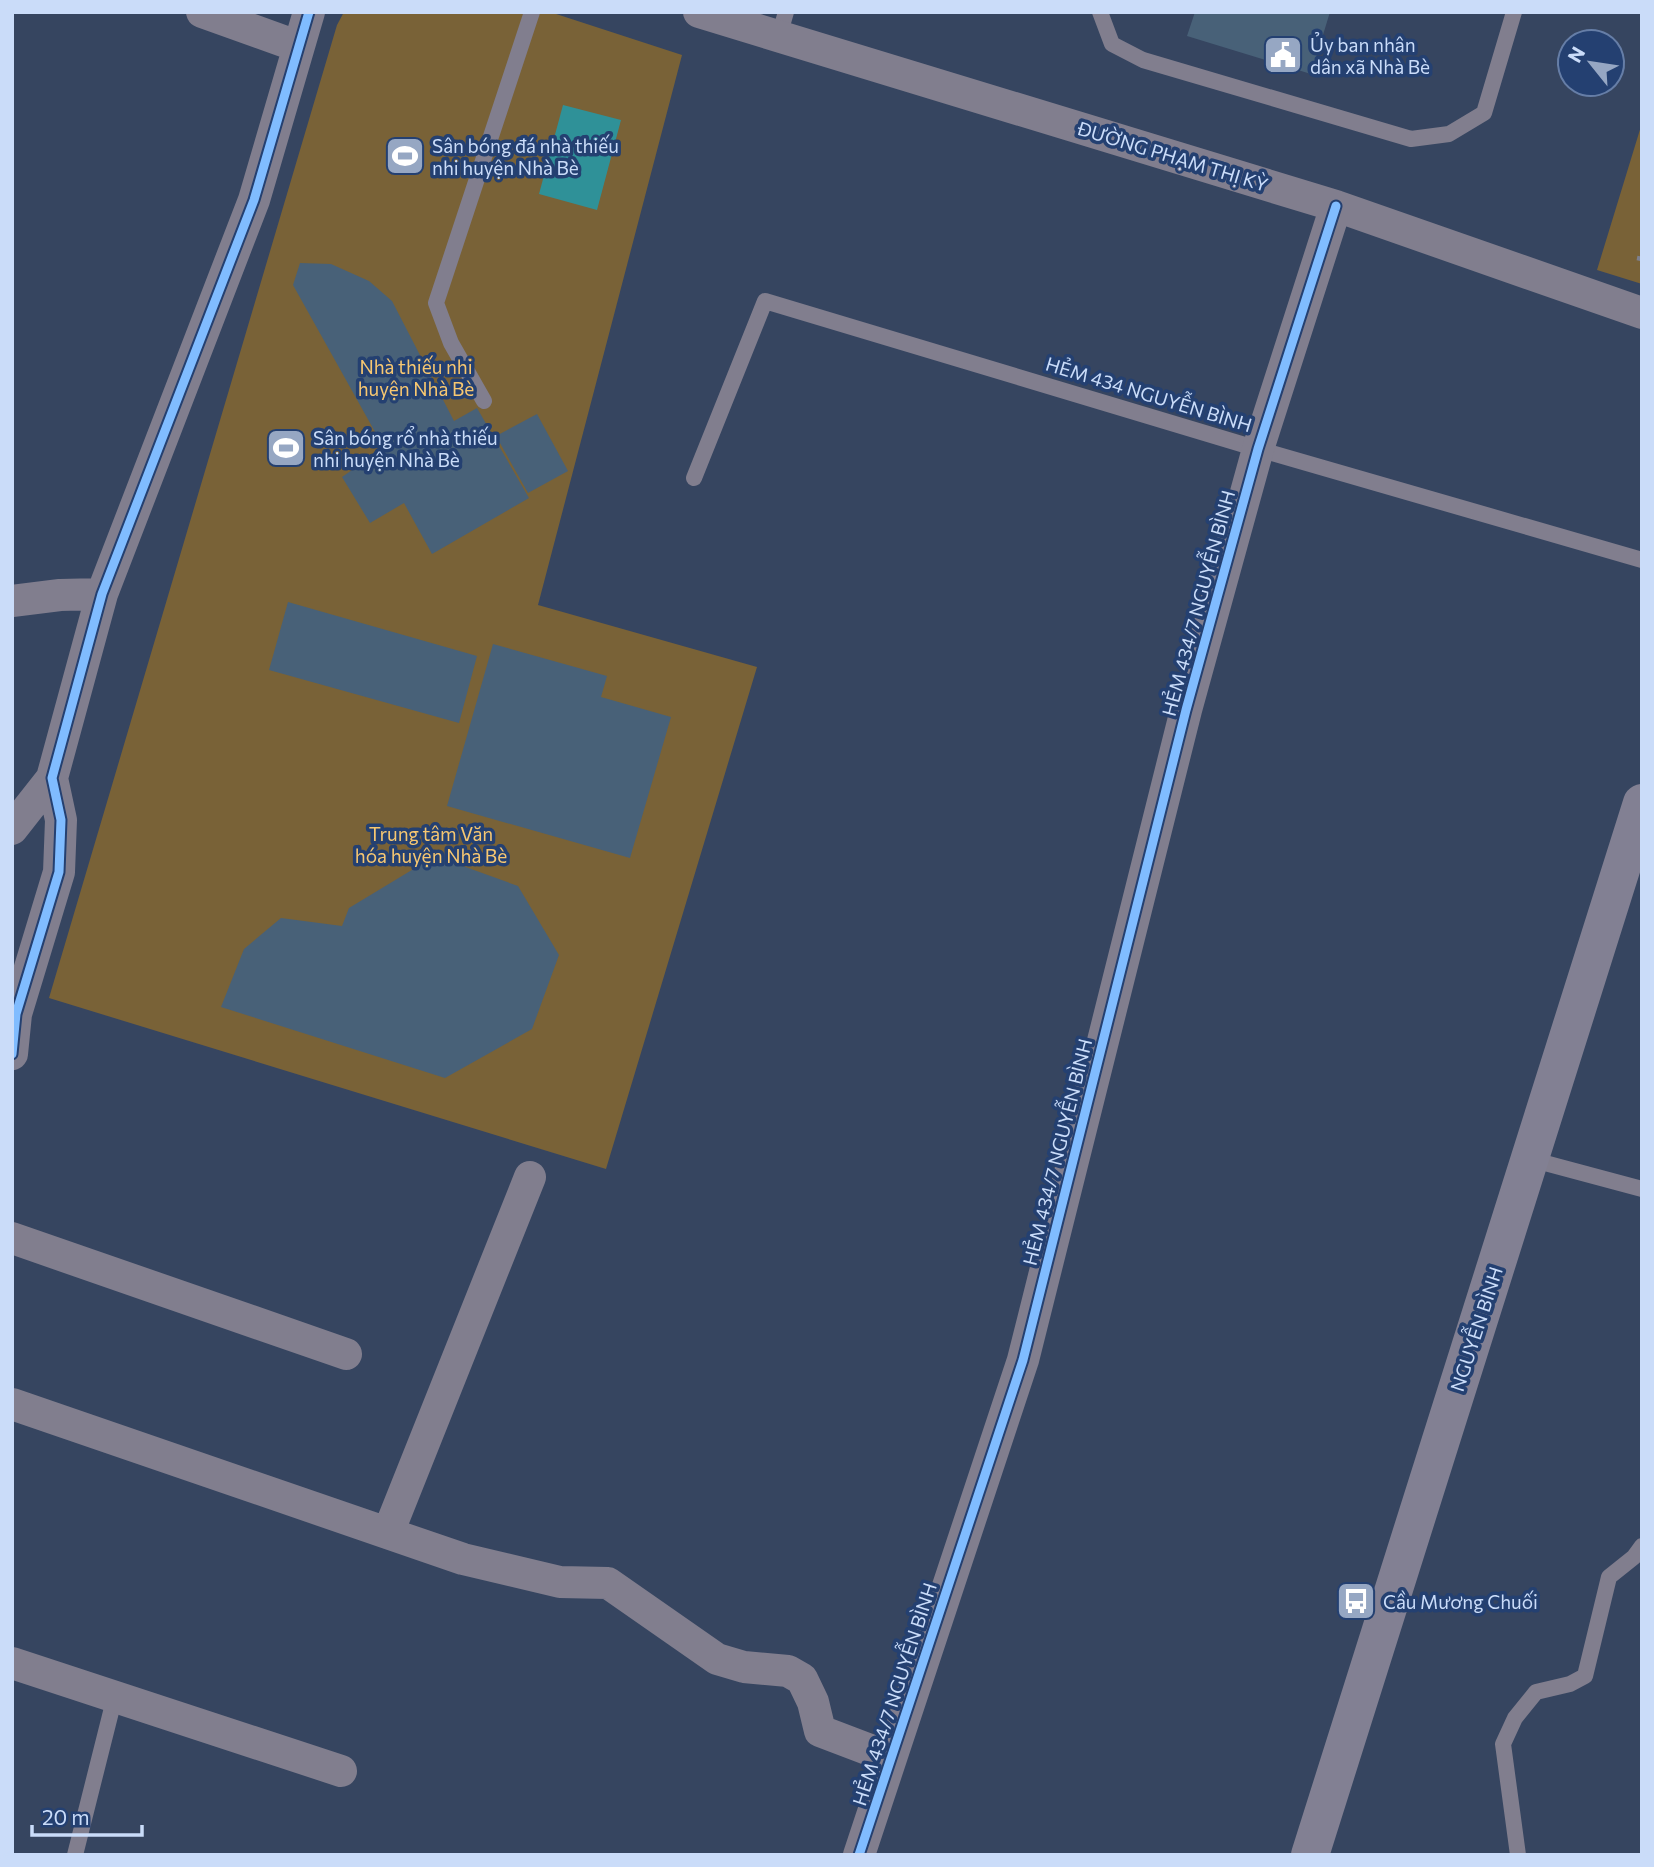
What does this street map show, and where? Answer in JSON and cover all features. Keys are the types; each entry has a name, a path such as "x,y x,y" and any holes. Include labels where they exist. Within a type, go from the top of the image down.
{"main road":[{"name":"NGUYỄN BÌNH","path":"1310,1855 1642,803"}],"street":[{"path":"202,12 297,46"},
{"path":"12,829 52,778 102,594 254,200 309,12"},
{"name":"ĐƯỜNG PHẠM THỊ KỲ","path":"699,12 782,24 1336,206 1642,313"},
{"name":"HẺM 434/7 NGUYỄN BÌNH","path":"859,1855 1023,1360 1186,710 1258,449 1336,206"},
{"path":"12,601 60,594 102,594"},
{"path":"12,1054 16,1014 59,872 61,820 52,778"},
{"path":"388,1533 530,1177"},
{"path":"12,1238 346,1354"},
{"path":"12,1404 463,1559 560,1582 608,1583 717,1659 744,1667 788,1671 802,1679 813,1702 820,1731 891,1758"},
{"path":"12,1663 341,1771"}],"lane":[{"path":"484,401 451,343 436,303 532,12"},
{"path":"1100,12 1112,44 1143,60 1411,139 1449,134 1484,113 1514,12"},
{"name":"HẺM 434 NGUYỄN BÌNH","path":"694,478 765,301 1258,449 1642,560"},
{"path":"1530,1159 1642,1189"},
{"path":"1518,1855 1503,1744 1515,1718 1536,1692 1570,1684 1585,1676 1609,1577 1634,1557 1642,1546"},
{"path":"75,1855 115,1696"}],"green space":[{"name":"Trung tâm Văn hóa huyện Nhà Bè","path":"344,12 550,12 682,55 538,605 757,667 606,1169 49,998 337,25"},
{"path":"1642,123 1642,284 1597,270"}],"shaded area":[{"path":"563,105 621,120 597,210 539,194"}],"building":[{"name":"Ủy ban nhân dân xã Nhà Bè","path":"1195,12 1330,12 1311,74 1187,36"},
{"path":"300,263 331,264 369,281 392,301 454,421 477,408 529,498 432,554 404,503 370,523 342,477 384,448 293,285"},
{"path":"537,414 568,471 528,493 496,436"},
{"path":"288,602 477,656 459,723 269,670"},
{"path":"493,644 607,676 601,697 671,717 630,858 447,806"},
{"name":"Trung tâm Văn hóa huyện Nhà Bè","path":"435,856 518,886 559,955 532,1029 445,1078 221,1007 244,949 281,918 342,926 349,908"}],"cycle path":[{"path":"12,1054 16,1014 59,872 61,820 52,778 102,594 254,200 309,12"},
{"path":"859,1855 1023,1360 1186,710 1258,449 1336,206"}],"place":[{"name":"Ủy ban nhân dân xã Nhà Bè","path":"1283,55"},
{"name":"Sân bóng đá nhà thiếu nhi huyện Nhà Bè","path":"405,156"},
{"name":"Sân bóng rổ nhà thiếu nhi huyện Nhà Bè","path":"286,448"},
{"name":"Cầu Mương Chuối","path":"1356,1601"}],"park label":[{"name":"Nhà thiếu nhi huyện Nhà Bè","path":"416,377"}]}
